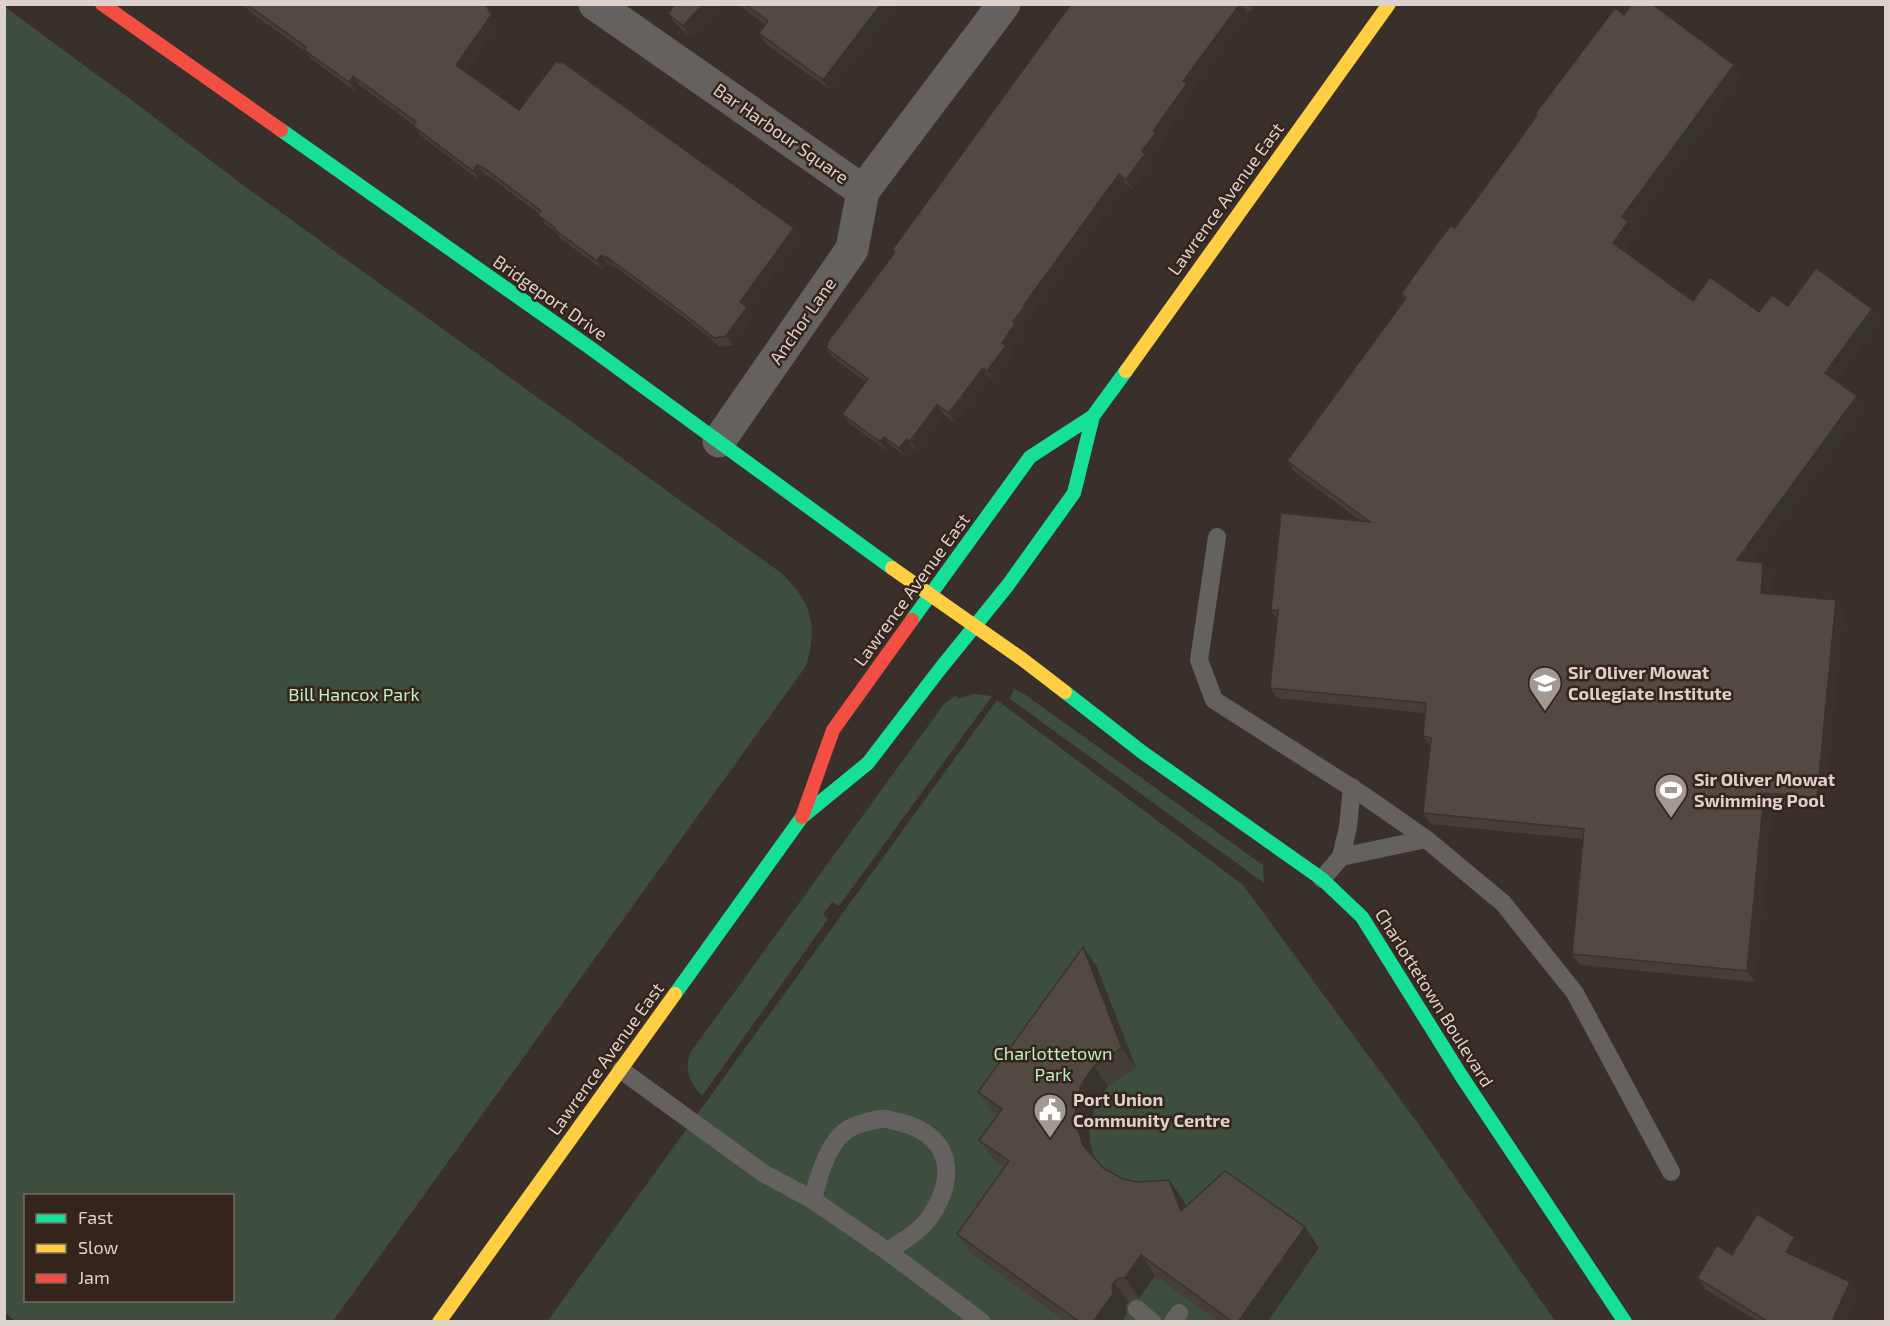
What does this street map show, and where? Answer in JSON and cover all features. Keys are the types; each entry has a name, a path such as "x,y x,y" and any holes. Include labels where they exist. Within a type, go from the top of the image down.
{"main road":[{"name":"Lawrence Avenue East","path":"802,817 832,730 1030,457 1093,416 1389,4"},
{"name":"Bridgeport Drive","path":"111,7 720,441 930,596 975,626"},
{"name":"Lawrence Avenue East","path":"439,1322 802,817 868,763 1008,585 1074,493 1093,416"},
{"name":"Charlottetown Boulevard","path":"975,626 1022,659 1142,752 1322,879 1362,917 1462,1077 1625,1322"}],"street":[{"name":"Bar Harbour Square","path":"596,4 863,191 1004,4"},
{"name":"Anchor Lane","path":"720,441 852,249 863,191"}],"lane":[{"path":"1217,537 1199,660 1214,700 1352,787 1426,839 1503,903 1575,993 1671,1172"},
{"path":"1322,879 1341,857 1348,827 1352,787"},
{"path":"1341,857 1426,839"},
{"path":"621,1070 763,1173 813,1200 887,1251 982,1322"},
{"path":"813,1200 819,1173 832,1146 850,1128 883,1118 914,1126 937,1142 946,1162 945,1189 929,1218 909,1238 887,1251"},
{"path":"1137,1309 1152,1322"}],"green space":[{"name":"Bill Hancox Park","path":"5,7 243,185 781,573 806,604 812,626 806,666 333,1321 16,1322 5,1313"},
{"path":"1014,689 1263,865 1264,883 1010,699"},
{"path":"974,694 992,696 839,906 832,902 823,914 828,919 702,1096 689,1076 690,1053 944,704 956,695 958,699"},
{"name":"Charlottetown Park","path":"997,700 1243,885 1417,1122 1555,1321 547,1322"}],"building":[{"path":"246,4 483,4 492,14 456,65 519,110 556,61 562,62 794,228 740,302 747,307 726,336 714,338 607,257 601,255 597,261 538,215 541,211 484,168 477,165 473,171 413,126 416,122 353,76 349,82 304,50 306,47"},
{"path":"675,4 703,4 683,26 668,14"},
{"path":"745,4 881,4 823,80 759,33 768,21"},
{"path":"1071,4 1240,4 1183,81 1187,84 1153,131 1156,133 1142,151 1145,154 1126,180 1119,174 1024,305 1002,343 1006,346 987,371 983,368 949,413 937,405 910,441 907,439 899,448 884,437 880,442 842,414 868,379 826,348 827,343 895,252 892,250"},
{"name":"Sir Oliver Mowat Collegiate Institute","path":"1632,4 1652,4 1734,65 1622,217 1628,222 1613,243 1693,301 1710,277 1759,312 1772,295 1788,306 1816,268 1872,309 1825,373 1857,396 1737,560 1763,563 1761,593 1836,600 1817,798 1764,793 1747,971 1572,954 1584,829 1423,813 1431,738 1423,736 1426,703 1270,688 1278,611 1271,610 1281,513 1370,522 1287,461 1406,298 1401,294 1451,225 1455,228 1537,115 1535,114 1615,8 1624,15"},
{"name":"Port Union Community Centre","path":"1083,947 1122,1048 1094,1066 1081,1085 1075,1109 1077,1127 1083,1145 1103,1168 1123,1179 1138,1182 1169,1180 1181,1211 1225,1171 1305,1227 1238,1322 1233,1322 1141,1255 1125,1278 1119,1278 1114,1282 1113,1294 1093,1322 1080,1322 957,1234 1009,1161 979,1140 1002,1109 978,1092"},
{"path":"1757,1214 1795,1237 1786,1252 1850,1282 1833,1319 1839,1322 1763,1322 1764,1319 1697,1278 1717,1245 1732,1255"}],"traffic: fast":[{"path":"281,130 589,347 892,568"},
{"path":"675,994 802,817 868,763 1008,585 1074,493 1093,416 1126,371"},
{"path":"912,620 1030,457 1093,416"},
{"path":"1065,692 1142,752 1322,879 1362,917 1462,1077 1625,1322"}],"traffic: slow":[{"path":"1126,371 1389,4"},
{"path":"892,568 1065,692"},
{"path":"439,1322 675,994"}],"traffic: jam":[{"path":"102,4 281,130"},
{"path":"802,817 833,730 912,620"}],"place":[{"name":"Sir Oliver Mowat Collegiate Institute","path":"1545,712"},
{"name":"Sir Oliver Mowat Swimming Pool","path":"1671,819"},
{"name":"Port Union Community Centre","path":"1050,1139"}]}
